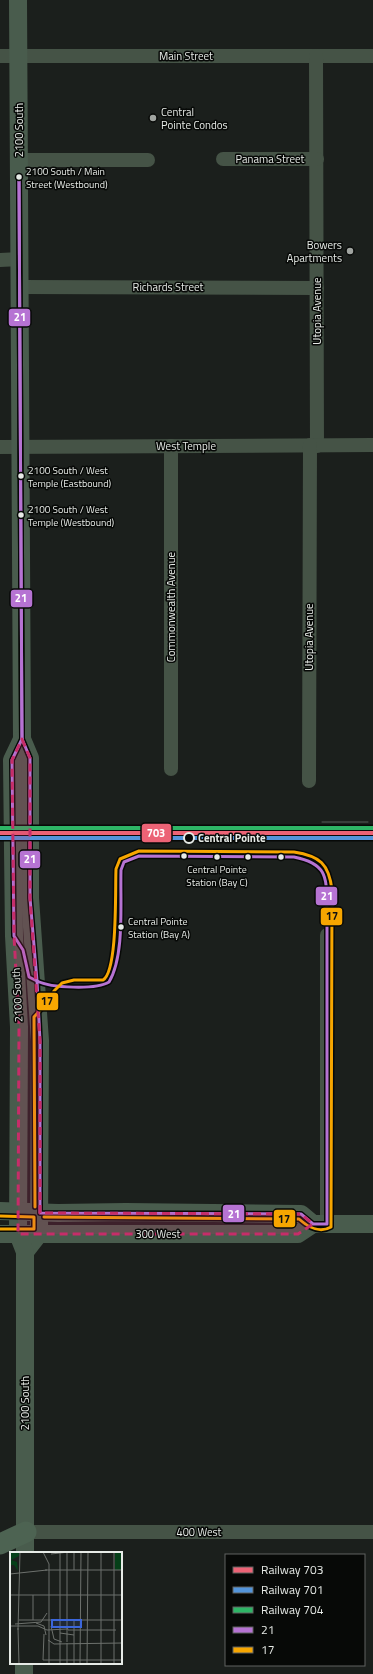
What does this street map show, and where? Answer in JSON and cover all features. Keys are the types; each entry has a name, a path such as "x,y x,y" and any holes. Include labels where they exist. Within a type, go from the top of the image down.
{"highway":[{"path":"0,1528 26,1532"},
{"path":"0,1544 26,1532"}],"main road":[{"name":"2100 South","path":"18,0 22,739 30,758 30,898 39,1018 39,1234"},
{"name":"2100 South","path":"22,739 12,760 14,928 19,1014 18,1234 25,1252 26,1552"},
{"name":"300 West","path":"0,1211 40,1213 302,1214 320,1224"},
{"name":"300 West","path":"0,1234 298,1234 320,1224"},
{"path":"320,1224 373,1224"},
{"path":"25,1252 39,1234"}],"street":[{"name":"Main Street","path":"0,56 373,56"},
{"name":"Utopia Avenue","path":"309,781 313,445 317,288 316,56"},
{"name":"Panama Street","path":"223,160 317,159"},
{"path":"19,160 148,160"},
{"path":"0,260 20,259"},
{"name":"Richards Street","path":"20,287 317,288"},
{"name":"West Temple","path":"0,447 373,445"},
{"name":"Commonwealth Avenue","path":"171,446 171,769"},
{"path":"320,1224 327,935"},
{"name":"400 West","path":"26,1532 373,1532"}],"highlighted area":[{"path":"22,739 30,758 30,898 40,1041 40,1213 301,1214 313,1224 298,1234 18,1234 19,1027 14,936 12,760"}],"tram line":[{"path":"322,822 368,822"}],"rail line":[{"name":"704","path":"0,828 373,828"},
{"name":"703","path":"0,833 373,833"},
{"name":"701","path":"0,838 373,838"}],"transit line":[{"name":"21","path":"19,177 22,739"},
{"name":"21","path":"19,177 22,739"},
{"name":"21","path":"22,739 30,758 30,898 37,981"},
{"name":"21","path":"22,739 12,760 14,936 23,950 29,977 37,981"},
{"name":"17","path":"35,1207 34,1017 62,983 74,980 103,980 108,973 111,962 115,928 116,869 120,859 139,851 294,852 310,856 322,863 326,868 331,881 332,890 331,1227 318,1230 306,1225 299,1219 44,1217"},
{"name":"21","path":"139,856 294,857 314,864 324,875 326,882 327,911 327,1224 313,1224 301,1214 40,1213 40,1041 37,981 63,987 94,986 103,985 109,982 114,971 120,943 121,870 124,862 139,856"},
{"name":"17","path":"0,1216 34,1217 34,1229 0,1229"}],"place":[{"name":"Central Pointe Condos","path":"153,118"},
{"name":"2100 South / Main Street (Westbound)","path":"19,177"},
{"name":"Bowers Apartments","path":"350,251"},
{"name":"2100 South / West Temple (Eastbound)","path":"21,476"},
{"name":"2100 South / West Temple (Westbound)","path":"21,515"},
{"name":"Central Pointe","path":"189,838"},
{"name":"Central Pointe Station (Bay C)","path":"217,857"},
{"name":"Central Pointe Station (Bay A)","path":"121,927"}]}
